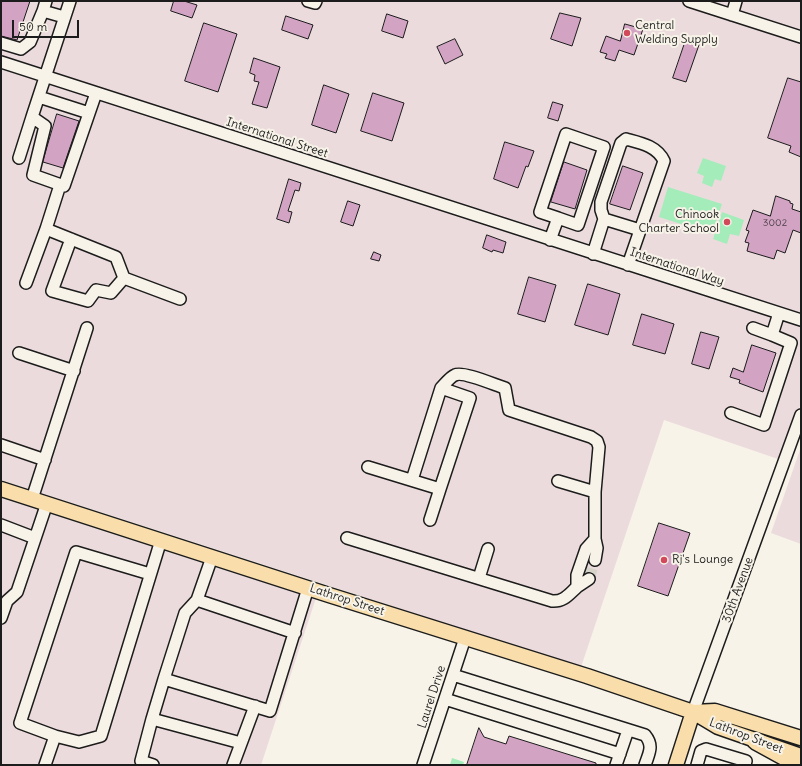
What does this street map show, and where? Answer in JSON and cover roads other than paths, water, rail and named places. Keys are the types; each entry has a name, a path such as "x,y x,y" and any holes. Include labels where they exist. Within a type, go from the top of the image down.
{"highway":[{"path":"756,741 787,758 795,765"}],"main road":[{"name":"Lathrop Street","path":"1,489 587,676 693,712 718,727 801,756"},
{"name":"Lathrop Street","path":"693,712 715,711 801,738"},
{"name":"30th Avenue","path":"678,764 693,712"}],"street":[{"path":"19,158 70,1"},
{"path":"308,1 315,3 316,1"},
{"path":"689,1 801,37"},
{"path":"732,15 736,1"},
{"path":"1,43 21,49 30,42 45,6 64,17"},
{"name":"International Street","path":"1,62 548,239"},
{"path":"32,117 45,126 33,175 64,186 96,93"},
{"path":"39,96 89,113"},
{"path":"566,134 604,147 578,225 558,218 540,212 566,134"},
{"path":"593,254 604,219 601,210 601,202 621,143 626,139 650,146 660,153 664,161 628,265"},
{"path":"26,283 60,185"},
{"path":"548,239 558,218"},
{"path":"604,219 640,230"},
{"path":"46,229 116,257 124,278 180,299"},
{"path":"71,239 52,291 88,301 96,290 111,293 124,278"},
{"name":"International Way","path":"548,239 801,320"},
{"path":"772,335 779,313"},
{"path":"32,499 87,328"},
{"path":"731,413 764,425 791,343 753,328"},
{"path":"19,353 74,370"},
{"path":"412,480 441,388 454,376 460,374 504,388 509,410 590,437 597,441 599,447 595,492 595,539 597,548 595,560"},
{"path":"430,520 470,398 441,388"},
{"name":"30th Avenue","path":"693,712 801,415"},
{"path":"1,445 44,460"},
{"path":"368,467 440,489"},
{"path":"558,481 595,492"},
{"path":"1,618 4,600 17,592 47,503"},
{"path":"1,525 35,538"},
{"path":"347,538 557,601 563,600 577,587 589,579"},
{"path":"577,587 577,575 586,549 595,539"},
{"path":"150,574 76,552 20,723 55,736 79,742 102,736 161,540"},
{"path":"479,578 488,549"},
{"path":"153,765 141,761 152,719 185,613 197,600 212,557"},
{"path":"164,680 270,711 308,588"},
{"path":"197,600 295,633"},
{"name":"Laurel Drive","path":"423,765 465,638"},
{"path":"453,675 645,735 649,740 650,748 645,765"},
{"path":"445,699 620,754"},
{"path":"233,765 255,706"},
{"path":"152,719 241,744"},
{"path":"616,765 628,730"},
{"path":"45,765 55,736"},
{"path":"697,765 701,751 706,749 746,761 745,765"}],"tunnel":[{"path":"589,579 595,560"}],"place":[{"name":"Central Welding Supply","path":"627,33"},
{"name":"Chinook Charter School","path":"727,222"},
{"name":"Rj's Lounge","path":"664,560"}]}
